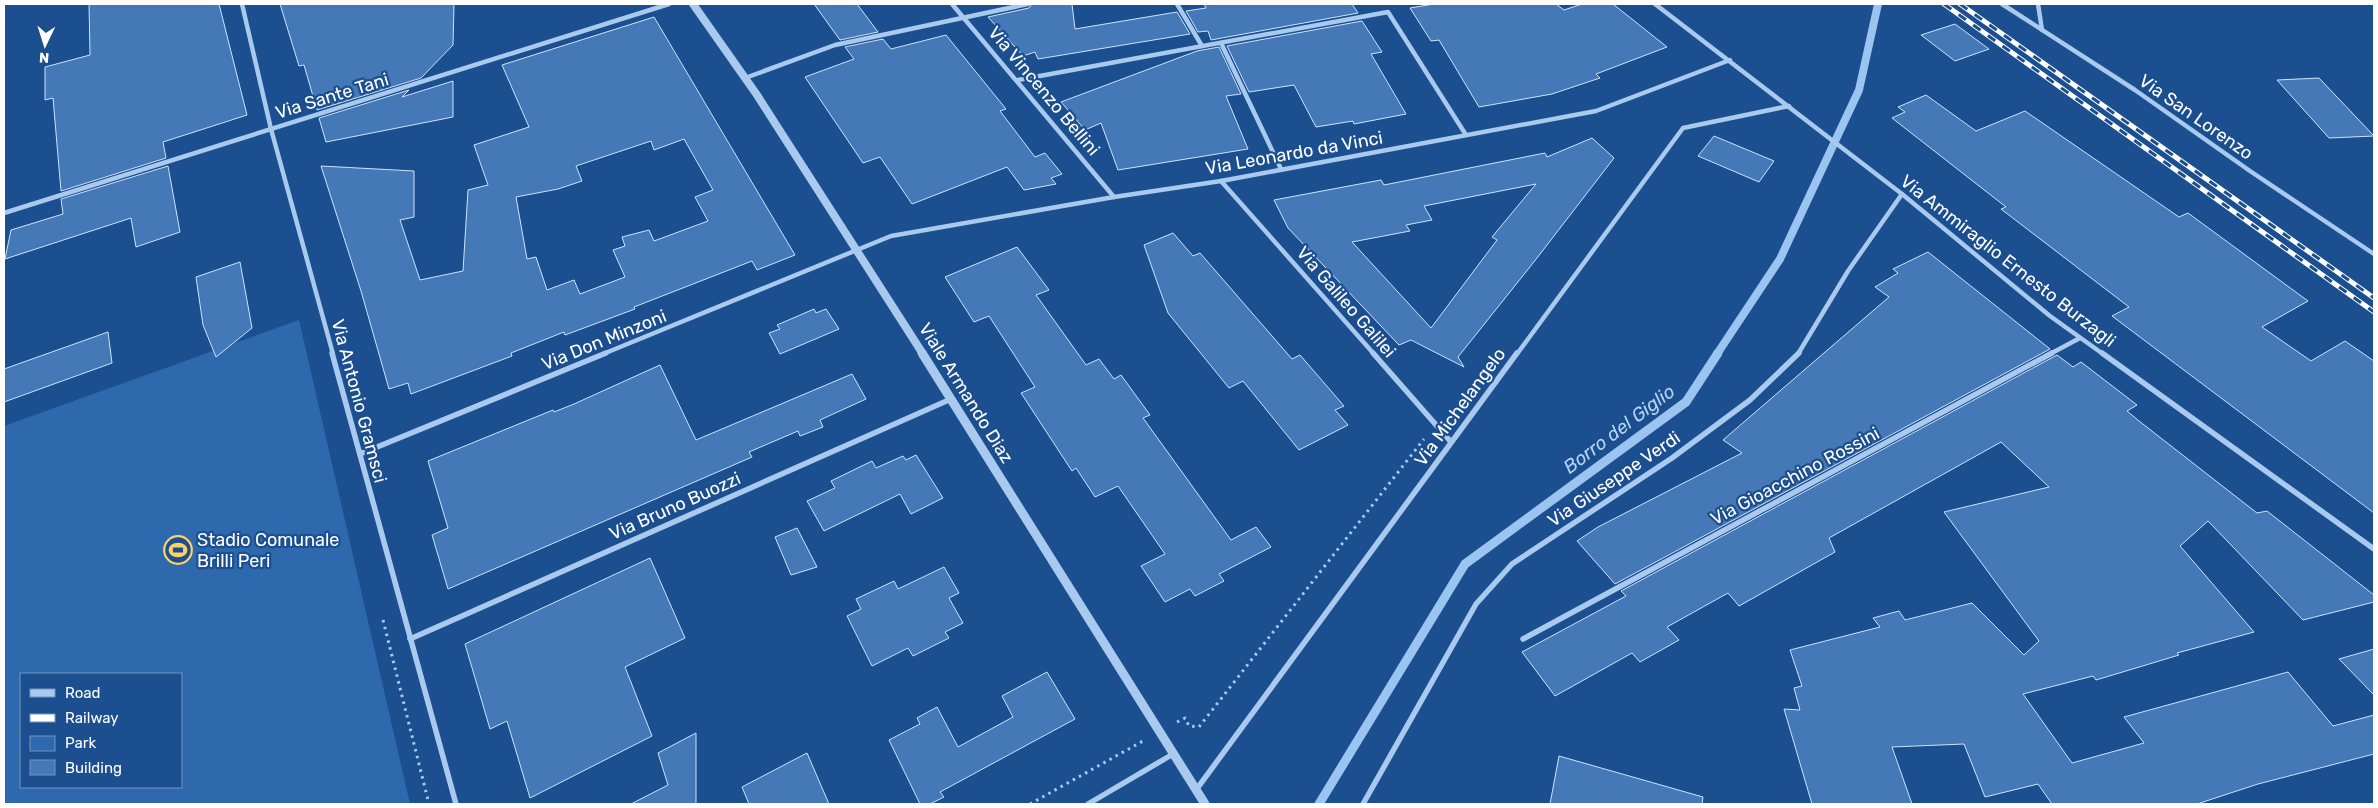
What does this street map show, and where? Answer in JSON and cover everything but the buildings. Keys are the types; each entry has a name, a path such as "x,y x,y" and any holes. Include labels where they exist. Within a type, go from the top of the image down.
{"street":[{"name":"Via Antonio Gramsci","path":"242,4 271,129 456,804"},
{"name":"Via Sante Tani","path":"4,213 669,4"},
{"name":"Viale Armando Diaz","path":"693,4 745,78 814,187 858,251 1204,804"},
{"name":"Via Vincenzo Bellini","path":"952,4 1018,80 1114,197"},
{"path":"745,78 834,45 1028,4"},
{"path":"1177,4 1202,46"},
{"name":"Via Ammiraglio Ernesto Burzagli","path":"1655,4 1902,194 2050,316 2374,549"},
{"name":"Via San Lorenzo","path":"2002,4 2136,90 2250,171 2374,254"},
{"path":"2038,4 2042,30"},
{"path":"1018,80 1388,12 1466,135"},
{"path":"1221,43 1281,169"},
{"name":"Via Leonardo da Vinci","path":"858,251 891,236 1114,197 1221,181 1596,111 1730,60"},
{"name":"Via Michelangelo","path":"1196,790 1683,128 1789,106"},
{"name":"Via Galileo Galilei","path":"1221,181 1451,442"},
{"name":"Via Giuseppe Verdi","path":"1363,804 1476,604 1512,564 1672,458 1750,400 1801,351 1848,271 1902,194"},
{"name":"Via Don Minzoni","path":"360,454 858,251"},
{"name":"Via Gioacchino Rossini","path":"1523,639 2080,338"},
{"name":"Via Bruno Buozzi","path":"410,639 951,399"},
{"path":"1088,804 1173,754"}],"path":[{"path":"1030,804 1185,718 1189,726 1199,727 1435,425"}],"green space":[{"name":"Stadio Comunale Brilli Peri","path":"299,320 410,804 4,804 4,426"}],"waterway":[{"name":"Borro del Giglio","path":"1717,354 1780,259 1859,90 1878,4"},
{"name":"Borro del Giglio","path":"1319,804 1465,564 1686,402 1718,353"}],"railway":[{"path":"1944,4 2374,312"},
{"path":"1960,4 2374,298"}],"place":[{"name":"Stadio Comunale Brilli Peri","path":"178,550"}]}
